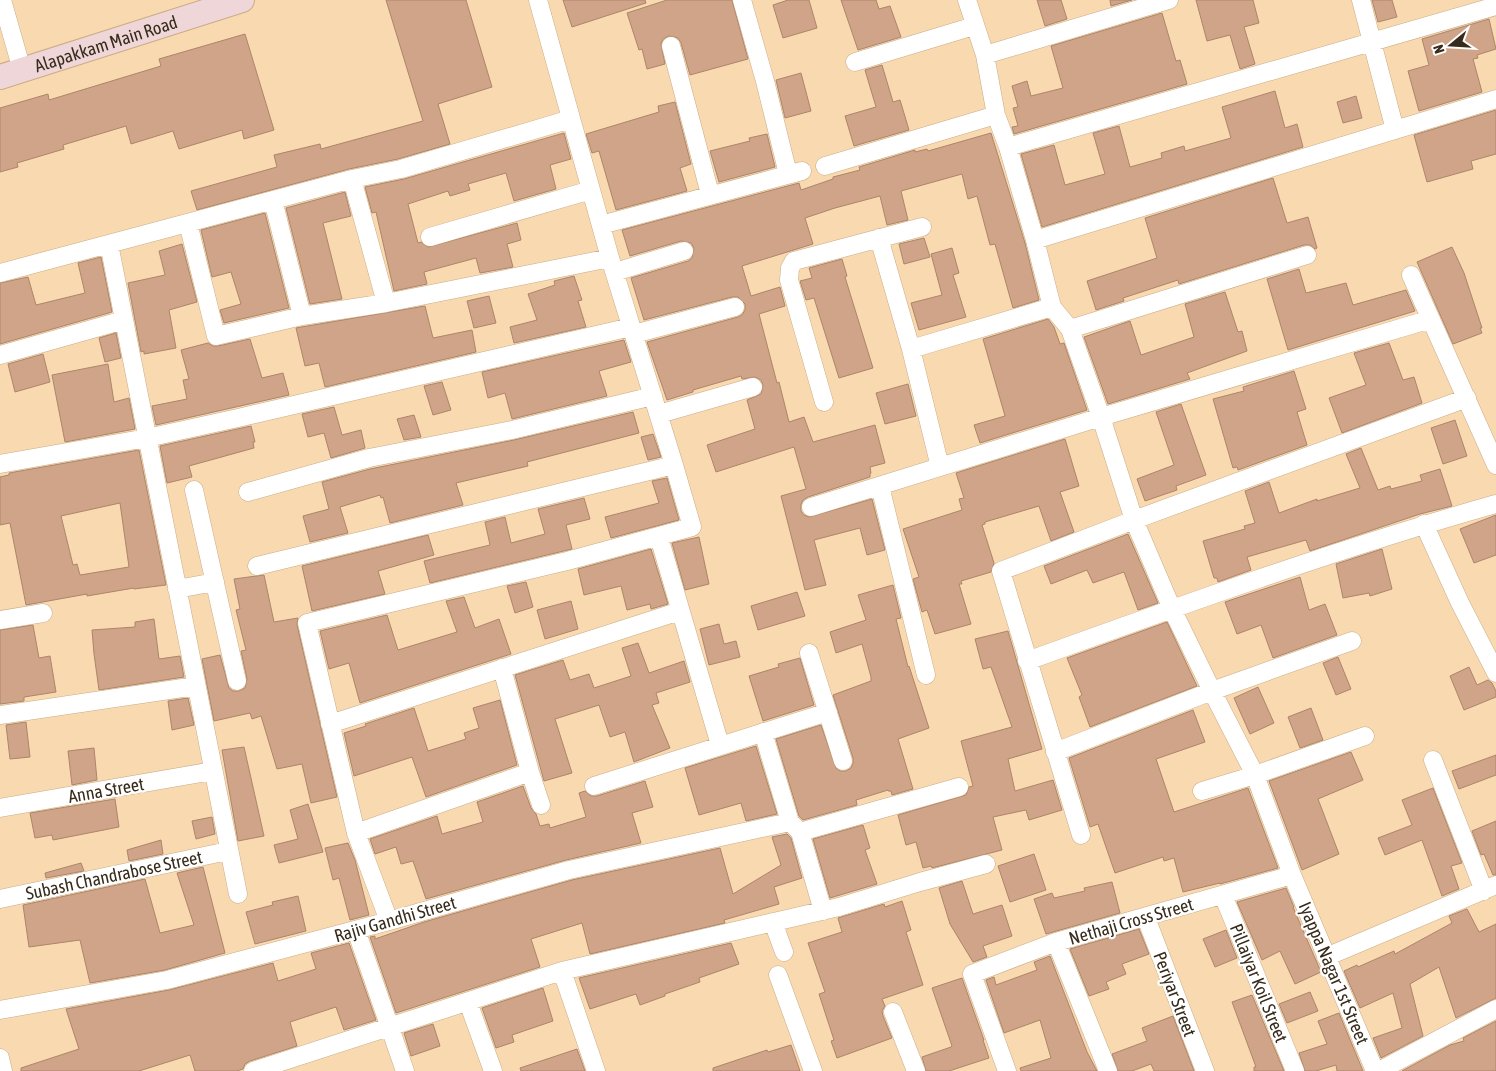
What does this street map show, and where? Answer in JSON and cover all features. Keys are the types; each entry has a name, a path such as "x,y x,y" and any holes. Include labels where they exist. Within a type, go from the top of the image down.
{"main road":[{"name":"Alapakkam Main Road","path":"0,77 242,0"}],"street":[{"path":"2,0 22,70"},
{"path":"389,921 356,833 307,623 484,582 692,527 612,265 538,0"},
{"path":"601,224 795,173 765,81 742,0"},
{"path":"911,349 1052,307 1008,147 996,115 985,55 967,0"},
{"path":"985,55 1169,0"},
{"path":"1360,0 1395,130"},
{"path":"1008,147 1496,6"},
{"path":"855,62 974,26"},
{"path":"671,46 710,194"},
{"path":"1035,240 1496,99"},
{"path":"825,166 996,115"},
{"path":"0,273 352,179 401,169 571,119"},
{"path":"352,179 386,303"},
{"path":"430,237 591,190"},
{"path":"273,200 302,316"},
{"path":"188,223 216,336 302,316 612,265 684,251"},
{"path":"824,402 789,280 790,268 794,261 922,227"},
{"path":"879,238 911,349 940,467"},
{"path":"109,244 238,894"},
{"path":"1070,329 1307,255"},
{"path":"1411,275 1496,465"},
{"path":"0,464 147,438 735,307"},
{"name":"Iyappa Nagar 1st Street","path":"1052,307 1070,329 1134,520 1172,609 1255,775 1292,875 1375,1071"},
{"path":"811,507 1101,417 1431,319"},
{"path":"0,355 124,320"},
{"path":"659,414 753,387"},
{"path":"248,492 369,458 512,430 653,396"},
{"path":"1082,835 1027,661 1001,571 1466,398"},
{"path":"257,566 674,465"},
{"path":"880,486 926,675"},
{"path":"194,490 237,681"},
{"path":"1027,661 1172,609 1424,524 1496,504"},
{"path":"1424,524 1460,603 1496,673"},
{"path":"659,536 720,745"},
{"path":"177,589 215,582"},
{"path":"330,724 680,611"},
{"path":"0,620 43,613"},
{"path":"1055,752 1212,691 1352,641"},
{"path":"809,653 843,761"},
{"path":"502,668 530,772 541,805"},
{"path":"0,715 196,686"},
{"path":"594,786 828,712"},
{"path":"763,732 823,911"},
{"path":"1202,791 1255,775 1364,736"},
{"path":"1326,957 1490,888 1433,760"},
{"name":"Anna Street","path":"0,808 213,771"},
{"path":"356,833 530,772"},
{"name":"Rajiv Gandhi Street","path":"0,1010 167,980 389,921 569,870 795,827 959,787"},
{"name":"Subash Chandrabose Street","path":"0,899 228,851"},
{"path":"253,1071 301,1064 390,1027 562,971 823,911 986,864"},
{"name":"Nethaji Cross Street","path":"1007,1071 972,974 1056,942 1292,875"},
{"name":"Pillaiyar Koil Street","path":"1224,895 1295,1071"},
{"name":"Periyar Street","path":"1146,918 1205,1071"},
{"path":"773,922 784,952"},
{"path":"356,930 404,1071"},
{"path":"1056,942 1108,1071"},
{"path":"562,971 596,1071"},
{"path":"778,975 813,1071"},
{"path":"468,1002 492,1071"},
{"path":"1379,1071 1496,1009"},
{"path":"894,1012 916,1071"},
{"path":"0,1058 3,1071"}],"building":[{"path":"386,0 466,0 492,87 438,104 450,144 197,210 191,191 277,167 274,155 320,144 321,149 423,121"},
{"path":"563,0 645,0 646,3 572,27"},
{"path":"667,0 732,0 748,59 690,75 681,43 678,38 669,36 663,39 661,44 665,64 647,69 642,49 639,50 627,13"},
{"path":"788,0 809,0 817,28 783,38 773,5"},
{"path":"841,0 876,0 879,9 890,6 901,37 858,50"},
{"path":"1037,0 1061,0 1067,19 1045,26"},
{"path":"1110,0 1132,0 1111,6"},
{"path":"1196,0 1253,0 1259,23 1244,27 1255,64 1240,69 1230,35 1207,41"},
{"path":"1372,0 1392,0 1397,17 1378,22"},
{"path":"1162,13 1176,61 1180,60 1187,84 1014,134 1012,127 1018,126 1013,108 1018,107 1012,86 1027,81 1031,96 1063,88 1051,46"},
{"path":"1489,19 1496,49 1477,55 1478,58 1473,59 1482,92 1419,111 1408,71 1429,65 1422,39"},
{"path":"245,34 274,130 244,139 242,130 179,149 173,131 131,144 126,126 63,145 64,149 17,163 18,167 0,172 0,108 48,94 49,100 161,66 159,59"},
{"path":"882,65 893,102 900,100 909,130 854,146 845,116 876,107 865,70"},
{"path":"801,73 811,111 785,118 776,80"},
{"path":"1275,91 1285,128 1297,124 1303,147 1042,227 1021,154 1054,145 1065,185 1105,174 1093,133 1119,126 1130,167 1162,158 1161,153 1184,146 1185,151 1231,138 1222,107"},
{"path":"1356,96 1362,118 1343,123 1337,102"},
{"path":"675,102 691,164 680,168 687,191 616,210 599,151 592,153 586,134 659,112 658,106"},
{"path":"1496,110 1496,154 1471,161 1473,169 1427,182 1414,135"},
{"path":"564,133 571,159 550,165 556,189 514,201 506,173 468,184 470,190 450,196 448,191 408,204 418,243 421,242 428,247 517,223 521,240 507,244 513,267 480,273 476,258 424,272 427,284 394,291 376,212 372,213 365,187 404,179"},
{"path":"991,133 1025,243 1039,300 1013,308 995,244 990,245 977,196 968,199 962,174 901,191 908,220 887,225 880,196 835,208 805,218 813,244 742,266 751,296 780,287 785,306 759,314 789,422 804,417 813,442 875,425 885,463 870,467 870,477 803,500 801,511 809,517 872,499 885,550 867,555 860,528 814,540 826,585 805,590 781,496 806,489 794,447 716,472 707,445 755,429 747,400 761,394 763,385 761,380 755,377 742,379 741,376 667,400 647,342 738,317 745,310 745,304 738,297 732,297 644,320 631,278 688,261 692,258 694,248 691,243 681,241 630,256 622,230 799,183 801,190 833,179 833,177 860,170 859,167 915,150 915,152 927,149 928,151"},
{"path":"767,134 775,167 719,182 710,151 750,141 749,138"},
{"path":"1273,178 1287,223 1308,217 1317,248 1304,245 1179,284 1178,280 1123,298 1124,301 1096,310 1087,281 1157,258 1145,218"},
{"path":"345,192 351,216 323,223 342,299 310,304 286,208"},
{"path":"265,213 289,308 224,323 220,310 241,304 231,272 212,277 201,230"},
{"path":"924,238 930,257 904,264 899,244"},
{"path":"182,244 197,302 169,310 176,348 144,354 144,351 141,352 128,283 165,275 159,251"},
{"path":"1452,247 1464,273 1482,328 1480,328 1482,333 1453,344 1417,262"},
{"path":"952,248 959,273 953,275 966,317 919,330 911,303 942,295 931,254"},
{"path":"101,257 112,312 0,344 0,283 28,277 36,305 85,293 78,263"},
{"path":"842,259 847,276 845,277 873,368 839,378 814,298 806,300 800,281 812,278 809,268"},
{"path":"1299,269 1306,293 1346,283 1353,305 1406,290 1415,311 1288,350 1267,279"},
{"path":"574,276 582,300 578,301 586,327 514,343 510,327 537,320 528,294 555,285 554,281"},
{"path":"1225,292 1238,332 1242,331 1247,351 1187,373 1190,379 1108,404 1084,337 1130,321 1141,355 1194,337 1185,304"},
{"path":"489,296 496,323 474,328 467,301"},
{"path":"425,306 433,338 472,330 476,352 325,387 319,363 305,366 296,328"},
{"path":"1048,319 1054,327 1060,344 1064,343 1087,410 980,443 974,425 1005,416 983,339"},
{"path":"116,333 121,358 105,362 99,338"},
{"path":"250,339 262,378 283,373 289,395 156,425 152,406 187,399 183,380 189,379 181,350 208,343 218,346"},
{"path":"624,340 631,362 599,371 607,396 512,419 505,393 488,398 482,372"},
{"path":"1389,343 1403,380 1414,377 1422,403 1342,433 1329,398 1366,385 1354,353"},
{"path":"43,354 50,382 15,392 8,364"},
{"path":"108,364 114,402 129,398 135,429 65,442 52,375"},
{"path":"1294,371 1306,409 1297,412 1307,445 1238,470 1237,467 1233,468 1213,399 1244,391 1243,387"},
{"path":"442,382 451,410 433,415 424,386"},
{"path":"908,384 916,416 885,424 876,393"},
{"path":"1181,404 1206,475 1176,486 1177,490 1145,501 1137,479 1174,465 1156,412"},
{"path":"334,407 342,435 361,430 365,448 331,458 324,433 308,437 302,414"},
{"path":"633,412 639,433 527,462 528,466 456,483 463,505 390,523 383,497 381,498 380,495 340,507 348,533 310,542 303,516 329,509 322,482 370,469 514,440"},
{"path":"414,415 421,437 404,440 397,419"},
{"path":"1455,420 1467,456 1443,464 1431,428"},
{"path":"251,426 255,442 253,442 254,448 189,466 192,477 167,483 160,446"},
{"path":"653,434 661,457 648,460 641,437"},
{"path":"1065,439 1079,486 1060,492 1074,532 1051,541 1039,506 985,522 982,525 994,563 991,572 961,581 962,584 959,584 971,624 935,634 927,610 922,612 913,579 919,577 903,529 962,510 959,499 964,498 956,473"},
{"path":"1361,448 1378,490 1390,486 1391,489 1422,481 1420,475 1440,469 1452,506 1420,514 1310,551 1306,540 1247,557 1251,570 1218,582 1217,578 1214,578 1203,541 1245,529 1244,526 1255,523 1245,491 1269,482 1279,513 1317,499 1317,501 1360,488 1346,454"},
{"path":"139,450 166,585 87,596 87,594 26,605 10,523 0,525 0,477 9,475 9,473","holes":["120,503 129,567 80,575 77,564 73,565 61,516"]},
{"path":"667,478 679,520 611,538 605,517 659,503 652,481"},
{"path":"584,498 590,519 566,525 572,549 430,583 424,561 490,545 485,522 505,517 511,543 545,534 538,509"},
{"path":"1496,515 1496,555 1474,563 1460,529"},
{"path":"1128,534 1158,603 1138,610 1124,572 1093,583 1087,570 1051,584 1044,566"},
{"path":"428,535 434,555 378,571 385,594 312,611 302,566"},
{"path":"699,537 709,584 685,590 672,543"},
{"path":"651,549 668,604 651,609 650,604 627,610 621,586 584,595 578,569"},
{"path":"1382,549 1392,589 1370,596 1369,593 1343,598 1336,564"},
{"path":"264,575 274,622 298,618 297,625 337,797 311,803 302,764 277,769 261,716 252,719 250,713 214,721 202,659 220,655 229,688 233,691 239,691 245,688 247,679 241,651 246,650 236,610 240,609 234,579"},
{"path":"1300,577 1309,610 1325,604 1337,635 1273,658 1261,625 1237,634 1225,602"},
{"path":"526,582 533,607 515,613 507,586"},
{"path":"893,585 901,618 896,619 908,667 929,728 898,739 913,789 892,795 891,791 888,790 856,800 857,805 803,820 799,816 776,739 821,725 836,768 840,771 846,771 851,768 853,758 833,695 871,681 871,677 862,644 836,653 830,632 866,620 858,595"},
{"path":"797,592 805,616 758,630 751,606"},
{"path":"464,597 475,628 499,619 511,654 360,703 349,663 329,669 320,631 387,615 398,650 457,632 446,601"},
{"path":"571,601 578,629 545,639 537,610"},
{"path":"154,619 159,659 180,656 184,677 99,690 92,630 135,627 135,622"},
{"path":"1167,622 1197,686 1090,727 1079,697 1082,695 1067,658"},
{"path":"719,624 724,644 736,641 740,657 709,665 700,629"},
{"path":"33,625 39,658 50,656 56,692 24,697 24,701 0,704 0,630"},
{"path":"1008,631 1042,749 1008,759 1015,791 1053,780 1062,810 1029,820 1026,810 993,817 1002,850 932,868 931,866 923,868 916,842 906,845 898,815 966,795 969,787 973,786 961,741 1012,727 991,667 983,669 975,639"},
{"path":"638,643 649,673 684,661 690,682 656,693 659,703 652,705 670,748 634,762 625,732 610,737 599,705 555,719 572,773 544,781 515,675 563,660 570,680 589,674 594,688 631,676 622,648"},
{"path":"1338,657 1351,689 1336,695 1323,663"},
{"path":"800,658 814,705 763,721 749,676 779,667 778,664"},
{"path":"1469,667 1477,685 1488,680 1492,683 1496,691 1496,697 1464,710 1450,676"},
{"path":"1258,687 1274,723 1250,734 1234,698"},
{"path":"188,698 194,725 172,730 168,701"},
{"path":"500,700 517,765 426,797 412,757 354,776 344,733 414,708 428,751 466,739 464,733 479,728 473,708"},
{"path":"1311,708 1323,740 1300,748 1288,717"},
{"path":"1193,710 1205,742 1156,759 1174,812 1248,788 1278,868 1183,892 1174,858 1164,861 1163,857 1115,873 1098,824 1090,827 1069,758"},
{"path":"26,722 30,757 10,759 6,725"},
{"path":"756,746 777,814 746,821 741,803 699,815 685,768"},
{"path":"244,747 264,836 238,841 222,750"},
{"path":"94,748 97,780 72,785 68,751"},
{"path":"1351,752 1363,780 1318,799 1339,854 1302,870 1269,781"},
{"path":"1496,755 1496,775 1459,789 1452,771"},
{"path":"645,781 653,807 632,813 641,843 566,860 426,899 413,861 401,864 396,847 375,854 370,839 437,816 442,834 483,822 477,802 523,786 540,826 549,824 550,828 586,817 579,793 585,791 591,796 597,796"},
{"path":"1433,788 1462,863 1451,866 1459,889 1442,896 1422,840 1385,855 1378,838 1412,825 1402,800"},
{"path":"115,799 119,827 53,840 52,835 35,838 30,813"},
{"path":"308,804 323,852 279,863 274,845 298,839 290,810"},
{"path":"212,817 215,834 196,839 192,821"},
{"path":"1496,821 1496,875 1493,875 1484,854 1481,855 1472,831"},
{"path":"863,825 870,848 865,850 877,884 830,898 813,839"},
{"path":"787,834 791,838 802,878 774,887 779,904 724,920 725,923 590,954 582,923 531,939 540,967 396,1013 370,937 375,936 375,939 424,922 572,880 720,848 733,894 781,865 772,837"},
{"path":"161,840 163,854 129,861 127,850"},
{"path":"348,843 355,860 369,915 350,920 339,878 333,880 325,848"},
{"path":"1034,854 1046,890 1010,902 998,866"},
{"path":"81,863 84,871 46,878 45,873"},
{"path":"203,867 225,953 165,970 90,983 80,940 29,947 23,905 145,879 160,933 194,925 177,873"},
{"path":"962,881 973,914 1002,905 1012,936 983,946 987,957 973,962 950,924 939,888"},
{"path":"1112,882 1120,913 1046,934 1034,899 1052,893 1054,898 1085,891 1084,888"},
{"path":"1286,888 1321,972 1295,984 1280,951 1262,960 1237,902"},
{"path":"298,896 306,931 255,944 246,912 273,905 272,902"},
{"path":"902,901 911,930 906,932 923,985 882,999 885,1006 882,1011 883,1016 892,1038 837,1058 831,1041 834,1040 819,994 825,992 808,943 842,932 838,918 884,904 885,907"},
{"path":"1467,909 1479,932 1496,924 1496,998 1456,1018 1439,967 1410,984 1423,1036 1381,1058 1373,1038 1402,1028 1393,993 1360,1008 1344,971 1394,951 1395,954 1452,923 1449,916"},
{"path":"1139,929 1149,954 1122,964 1126,974 1106,982 1109,989 1089,996 1070,949"},
{"path":"1226,930 1237,958 1215,967 1203,939"},
{"path":"349,943 376,1020 344,1030 336,1007 290,1022 297,1046 250,1061 245,1064 243,1069 237,1071 195,1071 190,1055 139,1071 21,1071 21,1068 79,1049 66,1009 169,990 273,963 278,981 316,969 311,953"},
{"path":"731,943 739,964 699,978 700,982 640,1005 636,994 590,1009 579,978"},
{"path":"1050,956 1087,1052 1097,1071 1021,1071 1020,1068 1051,1058 1040,1020 1004,1033 986,980 994,977 996,985 1037,970 1034,962"},
{"path":"962,978 989,1058 949,1071 926,1071 922,1057 952,1046 932,988"},
{"path":"543,988 553,1021 512,1035 514,1042 496,1048 482,1008"},
{"path":"1310,992 1318,1011 1287,1023 1279,1004"},
{"path":"1252,995 1284,1071 1254,1071 1254,1067 1256,1067 1232,1002"},
{"path":"1339,1013 1363,1071 1337,1071 1336,1065 1316,1071 1305,1071 1299,1053 1327,1044 1318,1021"},
{"path":"1173,1016 1194,1071 1154,1071 1151,1064 1132,1071 1118,1071 1112,1054 1147,1041 1142,1028"},
{"path":"1496,1021 1496,1071 1402,1071 1450,1045 1464,1041 1463,1038"},
{"path":"433,1024 440,1046 411,1056 404,1033"},
{"path":"791,1045 800,1071 713,1071 713,1068 767,1050 768,1052"},
{"path":"577,1049 585,1071 521,1071 520,1068"}]}
